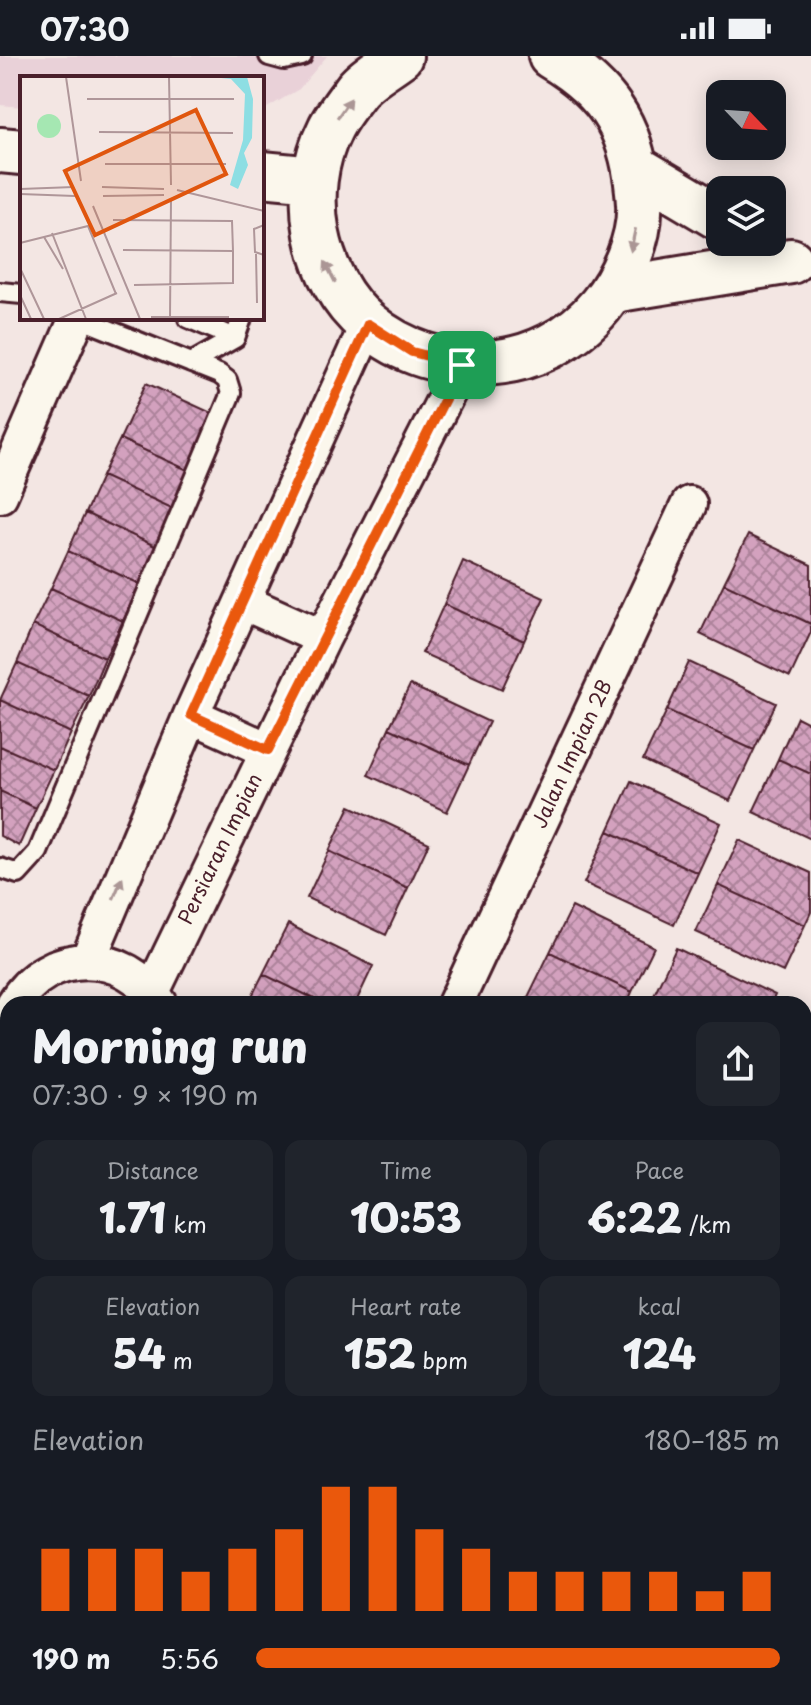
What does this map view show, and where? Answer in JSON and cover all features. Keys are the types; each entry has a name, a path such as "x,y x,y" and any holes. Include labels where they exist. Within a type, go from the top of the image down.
{"street":[{"path":"400,56 359,87 329,130 314,179 314,219 323,258 341,294 368,324 412,352 462,365 498,363 532,355 563,339 591,317 613,290 631,251 639,210 636,168 625,132 606,100 577,71 551,56"},
{"path":"603,56 606,100"},
{"path":"0,150 20,152"},
{"path":"636,168 706,210"},
{"path":"264,174 314,179"},
{"path":"613,290 787,256"},
{"path":"0,495 77,320"},
{"path":"88,960 191,715 368,324"},
{"name":"Persiaran Impian","path":"157,996 268,750 462,365"},
{"name":"Jalan Impian 2B","path":"459,996 689,504"},
{"path":"243,602 323,638"},
{"path":"191,715 268,750"},
{"path":"20,996 29,984 46,971 66,963 88,960 123,969 154,996"}],"lane":[{"path":"269,56 284,60 302,56"},
{"path":"0,292 20,294"},
{"path":"0,868 18,874 38,852 231,393 227,380 83,320"},
{"path":"193,320 235,338"},
{"path":"191,363 235,338 241,320"}],"shaded area":[{"path":"0,56 327,56 299,89 264,110 264,76 20,76 20,107 0,105"}],"building":[{"path":"146,383 218,416 192,472 120,439"},
{"path":"120,439 192,472 174,509 102,476"},
{"path":"102,476 174,509 157,547 85,513"},
{"path":"85,513 157,547 140,584 68,551"},
{"path":"748,535 811,565 811,624 724,583"},
{"path":"68,551 140,584 123,621 51,588"},
{"path":"463,561 544,598 524,641 444,604"},
{"path":"724,583 811,624 811,632 790,677 700,634"},
{"path":"51,588 123,621 105,658 33,625"},
{"path":"444,604 524,641 502,689 422,653"},
{"path":"33,625 105,658 89,696 17,663"},
{"path":"689,662 776,703 754,750 667,710"},
{"path":"17,663 89,696 71,733 0,700"},
{"path":"410,685 489,722 469,765 389,728"},
{"path":"0,700 71,733 54,770 0,746"},
{"path":"667,710 754,750 730,801 643,760"},
{"path":"797,717 811,724 811,774 778,759"},
{"path":"389,728 469,765 447,812 368,775"},
{"path":"0,746 54,770 36,808 0,791"},
{"path":"778,759 811,774 811,839 753,812"},
{"path":"631,781 721,823 698,873 608,831"},
{"path":"0,791 36,808 19,846 0,836"},
{"path":"350,806 429,843 408,888 329,851"},
{"path":"608,831 698,873 674,925 584,883"},
{"path":"739,840 811,873 811,912 805,925 718,885"},
{"path":"329,851 408,888 386,935 307,898"},
{"path":"718,885 805,925 783,972 696,932"},
{"path":"572,907 654,947 632,992 550,952"},
{"path":"288,924 373,966 359,996 308,996 263,974"},
{"path":"676,948 775,995 775,996 653,996"},
{"path":"550,952 632,992 630,996 528,996"},
{"path":"263,974 308,996 252,996"}],"route":[{"path":"368,324 412,352 462,365 268,750 191,715 368,324"}]}
